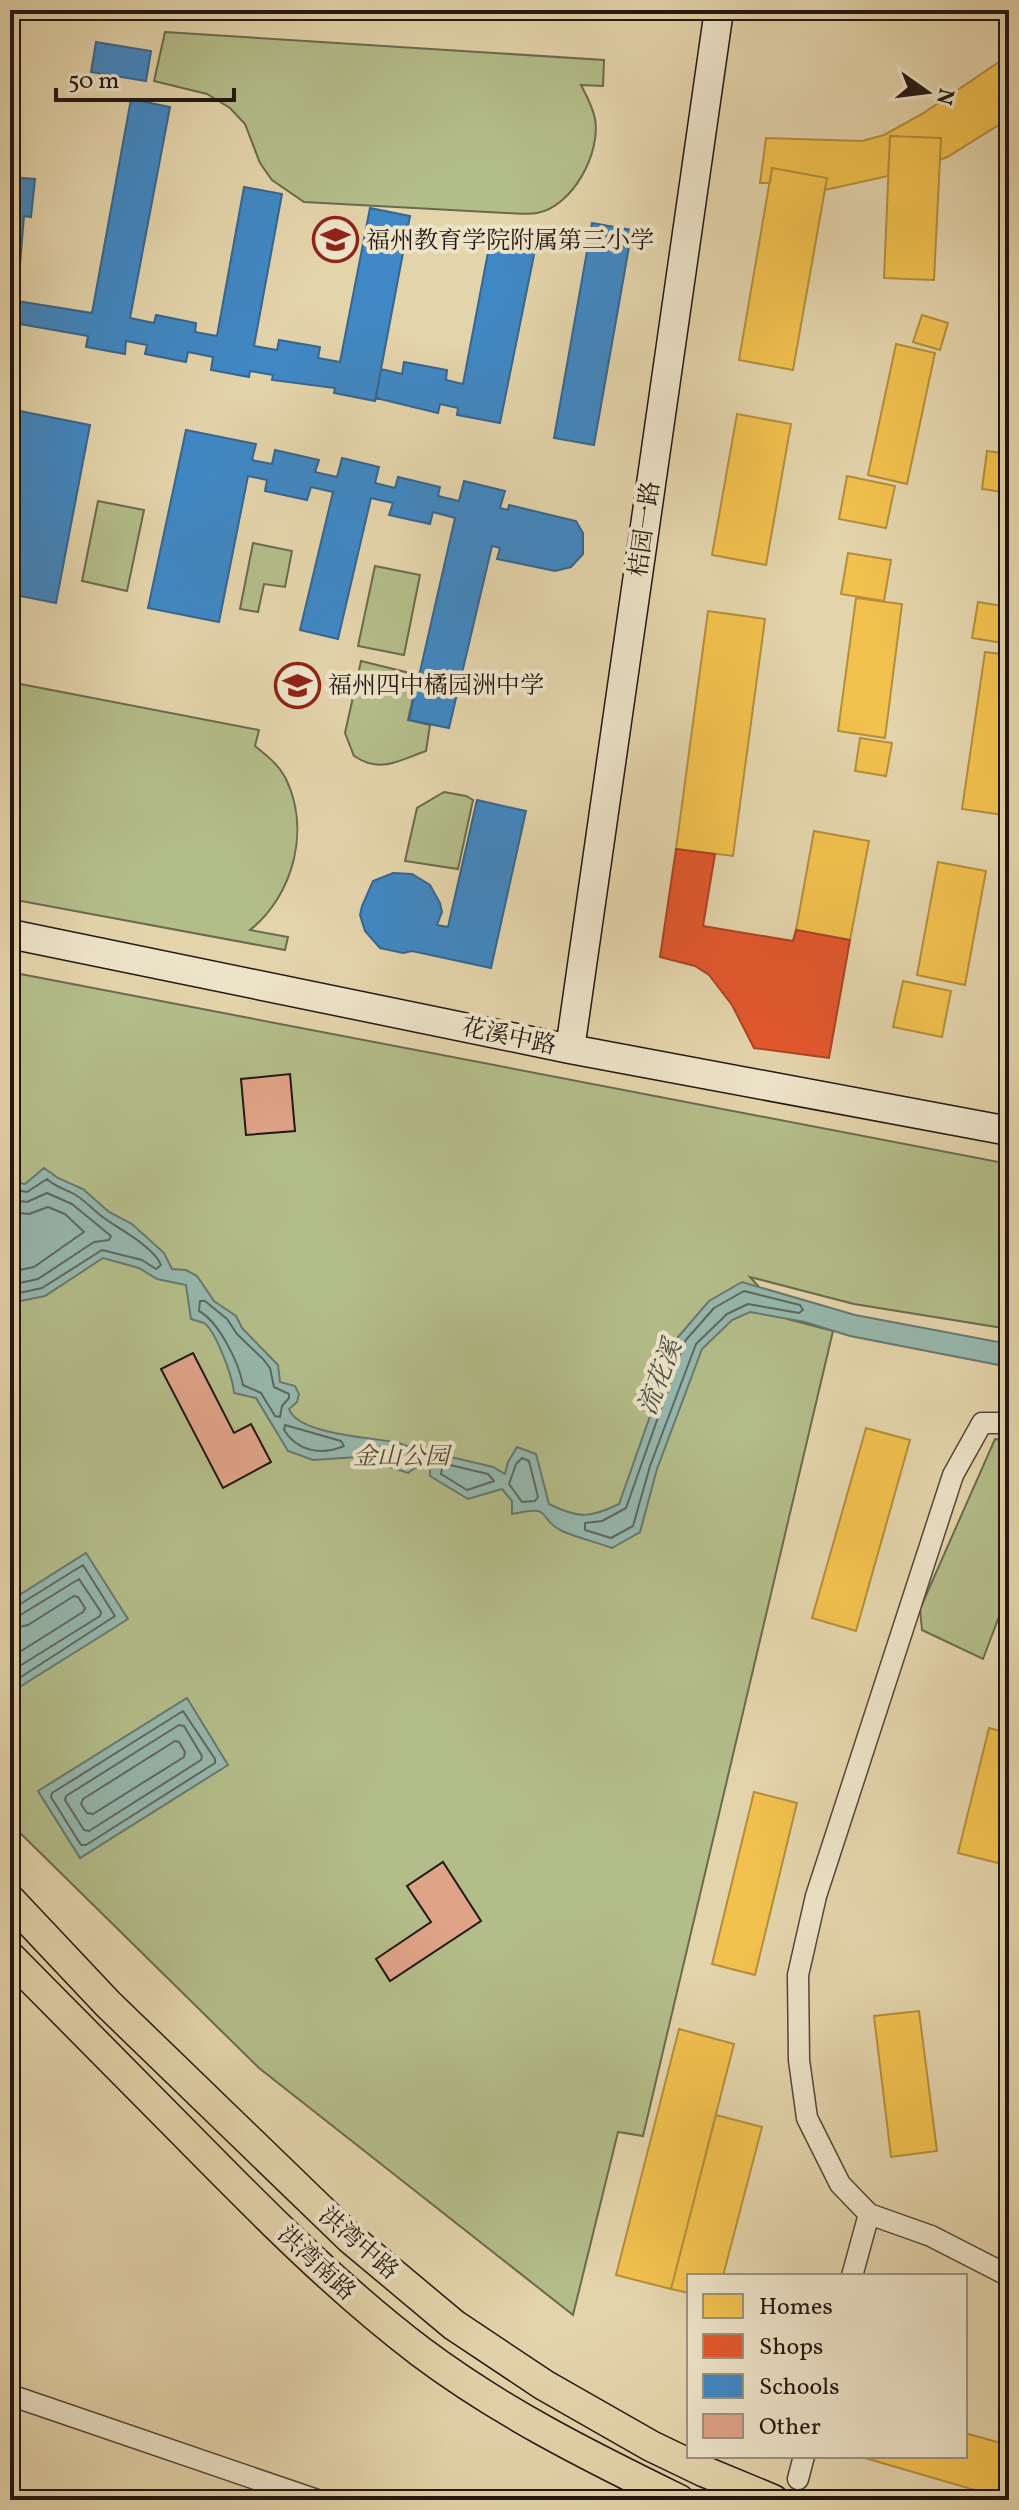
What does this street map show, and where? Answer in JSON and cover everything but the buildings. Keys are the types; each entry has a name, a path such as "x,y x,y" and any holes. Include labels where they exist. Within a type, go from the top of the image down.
{"main road":[{"name":"洪湾中路","path":"10,1900 108,2004 328,2216 454,2325 544,2385 651,2446 773,2500"},
{"name":"洪湾南路","path":"10,1957 244,2194 380,2321 507,2410 580,2452 631,2489 679,2500"}],"street":[{"name":"桔园一路","path":"570,1049 719,10"},
{"name":"花溪中路","path":"10,934 570,1049 1009,1131"},
{"path":"1009,1423 982,1423 953,1475 816,1896 798,1975 799,2060 807,2118 840,2184 869,2214 931,2236 1009,2276"},
{"path":"853,2274 869,2214"},
{"path":"10,2395 317,2500"},
{"path":"798,2479 803,2458"}],"green space":[{"path":"165,32 604,60 603,86 581,85 595,119 594,147 573,189 550,208 537,213 304,202 272,180 260,163 245,124 230,108 207,94 154,81"},
{"path":"98,501 144,510 127,591 82,581"},
{"path":"253,543 292,551 285,587 264,584 258,612 240,609"},
{"path":"375,566 420,575 404,655 358,646"},
{"path":"361,661 418,675 408,720 430,725 426,751 382,765 354,756 345,733"},
{"path":"10,682 259,730 255,746 279,768 293,797 297,839 294,860 278,898 250,930 288,937 285,950 10,899"},
{"path":"444,792 473,800 458,869 405,861 417,808"},
{"name":"金山公园","path":"10,972 1009,1164 1009,1329 854,1304 750,1277 788,1319 833,1331 643,2136 618,2132 573,2315 259,2068 10,1823"},
{"path":"995,1439 1009,1441 1009,1590 983,1659 922,1630 920,1609"}],"water":[{"path":"44,1168 83,1189 109,1212 132,1224 164,1253 172,1269 186,1270 197,1276 214,1301 236,1316 242,1328 278,1365 280,1382 295,1386 299,1394 297,1402 289,1409 295,1418 321,1430 403,1445 436,1462 447,1456 493,1467 505,1474 517,1447 536,1454 549,1504 577,1514 592,1514 619,1504 678,1337 709,1301 742,1282 855,1315 1009,1344 1009,1367 850,1336 805,1322 750,1312 732,1320 702,1349 657,1469 640,1532 612,1548 562,1531 540,1512 512,1514 512,1501 502,1489 468,1499 430,1476 430,1470 421,1464 408,1473 358,1457 313,1460 288,1451 256,1398 234,1393 214,1335 204,1323 191,1319 186,1285 157,1279 139,1268 103,1258 45,1296 10,1303 10,1181 25,1184"},
{"path":"86,1553 128,1619 10,1693 10,1601"},
{"path":"187,1698 228,1765 80,1858 38,1791"}],"place":[{"name":"福州教育学院附属第三小学","path":"335,240"},
{"name":"福州四中橘园洲中学","path":"297,685"}],"water label":[{"name":"流花溪","path":"659,1377"}]}
